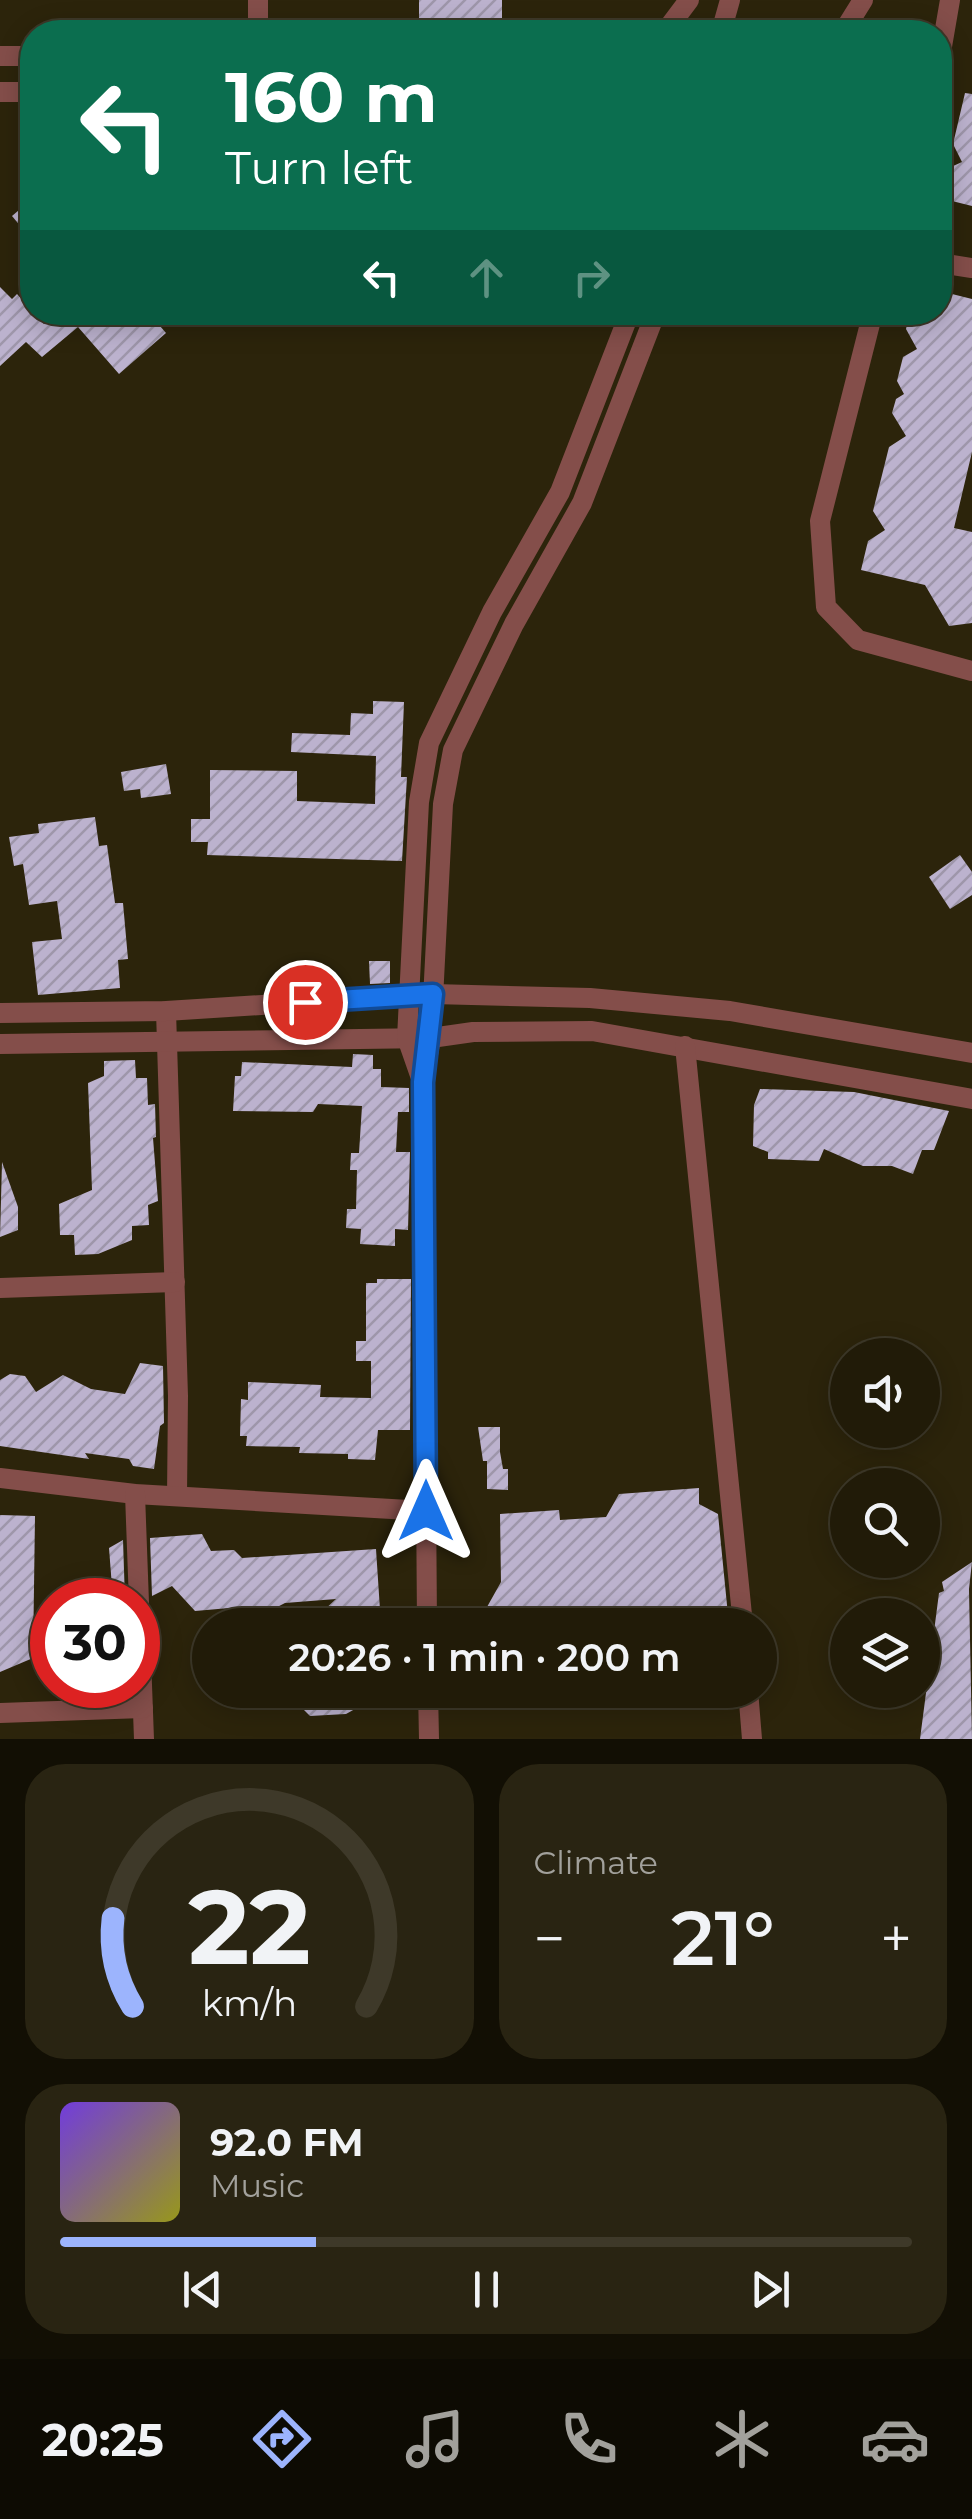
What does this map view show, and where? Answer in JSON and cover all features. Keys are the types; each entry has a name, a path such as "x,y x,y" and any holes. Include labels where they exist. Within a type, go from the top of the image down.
{"street":[{"path":"423,1082 407,1038 419,802 430,743 492,612 560,492 625,325"},
{"path":"427,1608 423,1082 430,1038 443,804 453,750 514,624 582,503 651,325"},
{"path":"870,325 820,521 826,607 858,640 972,671"},
{"path":"0,1013 166,1011 433,994 590,998 730,1011 972,1053"},
{"path":"166,1011 175,1282 176,1496"},
{"path":"0,1044 592,1032 972,1099"},
{"path":"685,1046 741,1608"},
{"path":"0,1288 175,1282"},
{"path":"0,1478 135,1494 426,1511"},
{"path":"135,1494 138,1578"},
{"path":"0,1713 143,1708 144,1739"},
{"path":"428,1708 428,1739"},
{"path":"749,1708 752,1739"}],"building":[{"path":"419,0 502,0 502,18 419,18"},
{"path":"965,93 972,94 972,206 952,201 952,166 962,162 953,144"},
{"path":"20,209 20,226 12,216"},
{"path":"0,287 12,299 17,294 20,297 20,325 159,325 166,333 119,374 78,327 42,357 26,342 0,366"},
{"path":"952,294 972,299 972,452 954,528 972,532 972,623 949,626 925,585 861,570 868,541 885,530 873,511 889,447 906,436 892,413 896,399 904,394 897,381 903,357 917,349 907,325 952,325"},
{"path":"373,701 404,702 401,777 407,777 402,861 207,855 208,842 191,842 191,819 210,819 210,770 297,771 297,801 375,804 376,756 291,752 292,733 350,735 351,713 373,714"},
{"path":"166,764 171,794 141,798 140,789 124,791 121,772"},
{"path":"95,817 99,846 107,845 115,903 123,903 128,959 118,960 120,988 38,995 32,942 62,939 57,901 29,905 23,864 14,866 9,837 39,833 38,824"},
{"path":"960,855 972,872 972,895 950,909 929,877"},
{"path":"369,961 390,961 390,983 370,984"},
{"path":"353,1054 373,1055 373,1069 381,1069 381,1087 409,1088 409,1112 398,1112 396,1152 410,1152 408,1230 395,1229 395,1246 360,1244 361,1229 346,1228 347,1209 356,1209 357,1170 350,1170 351,1153 359,1153 362,1106 318,1104 313,1112 233,1111 235,1076 241,1076 242,1062 352,1067"},
{"path":"135,1060 136,1078 147,1078 148,1105 155,1104 153,1138 158,1201 148,1205 149,1225 132,1226 132,1240 98,1254 75,1255 74,1235 60,1235 59,1204 92,1190 88,1083 104,1076 104,1061"},
{"path":"760,1089 854,1092 949,1111 934,1150 922,1150 913,1174 892,1166 863,1166 824,1149 819,1161 768,1159 768,1152 753,1146 754,1105"},
{"path":"2,1162 18,1207 18,1230 0,1237"},
{"path":"377,1279 411,1279 410,1430 378,1430 375,1460 348,1459 348,1454 299,1453 300,1447 246,1446 247,1436 240,1436 241,1399 248,1400 248,1382 321,1385 320,1397 371,1398 371,1361 356,1361 356,1341 366,1341 366,1283 377,1283"},
{"path":"140,1363 163,1366 164,1423 160,1426 154,1469 133,1466 129,1459 85,1453 89,1459 0,1446 0,1380 10,1374 25,1376 36,1392 63,1375 91,1389 125,1394"},
{"path":"478,1427 500,1427 500,1452 503,1469 508,1469 508,1490 487,1489 487,1461 483,1461"},
{"path":"699,1488 699,1504 718,1514 727,1608 487,1608 501,1582 500,1514 559,1510 560,1520 606,1517 619,1494"},
{"path":"0,1515 35,1516 30,1659 0,1672"},
{"path":"202,1534 211,1551 234,1550 242,1558 376,1549 380,1608 326,1608 336,1599 285,1603 275,1608 192,1608 172,1586 160,1592 160,1578 151,1578 150,1538"},
{"path":"123,1540 124,1578 111,1578 109,1548"},
{"path":"972,1562 972,1739 920,1739 924,1708 940,1708 938,1598 944,1591 942,1582"},
{"path":"302,1708 357,1708 346,1714 310,1716"}],"route":[{"path":"305,1002 433,994 423,1082 426,1511"}]}
